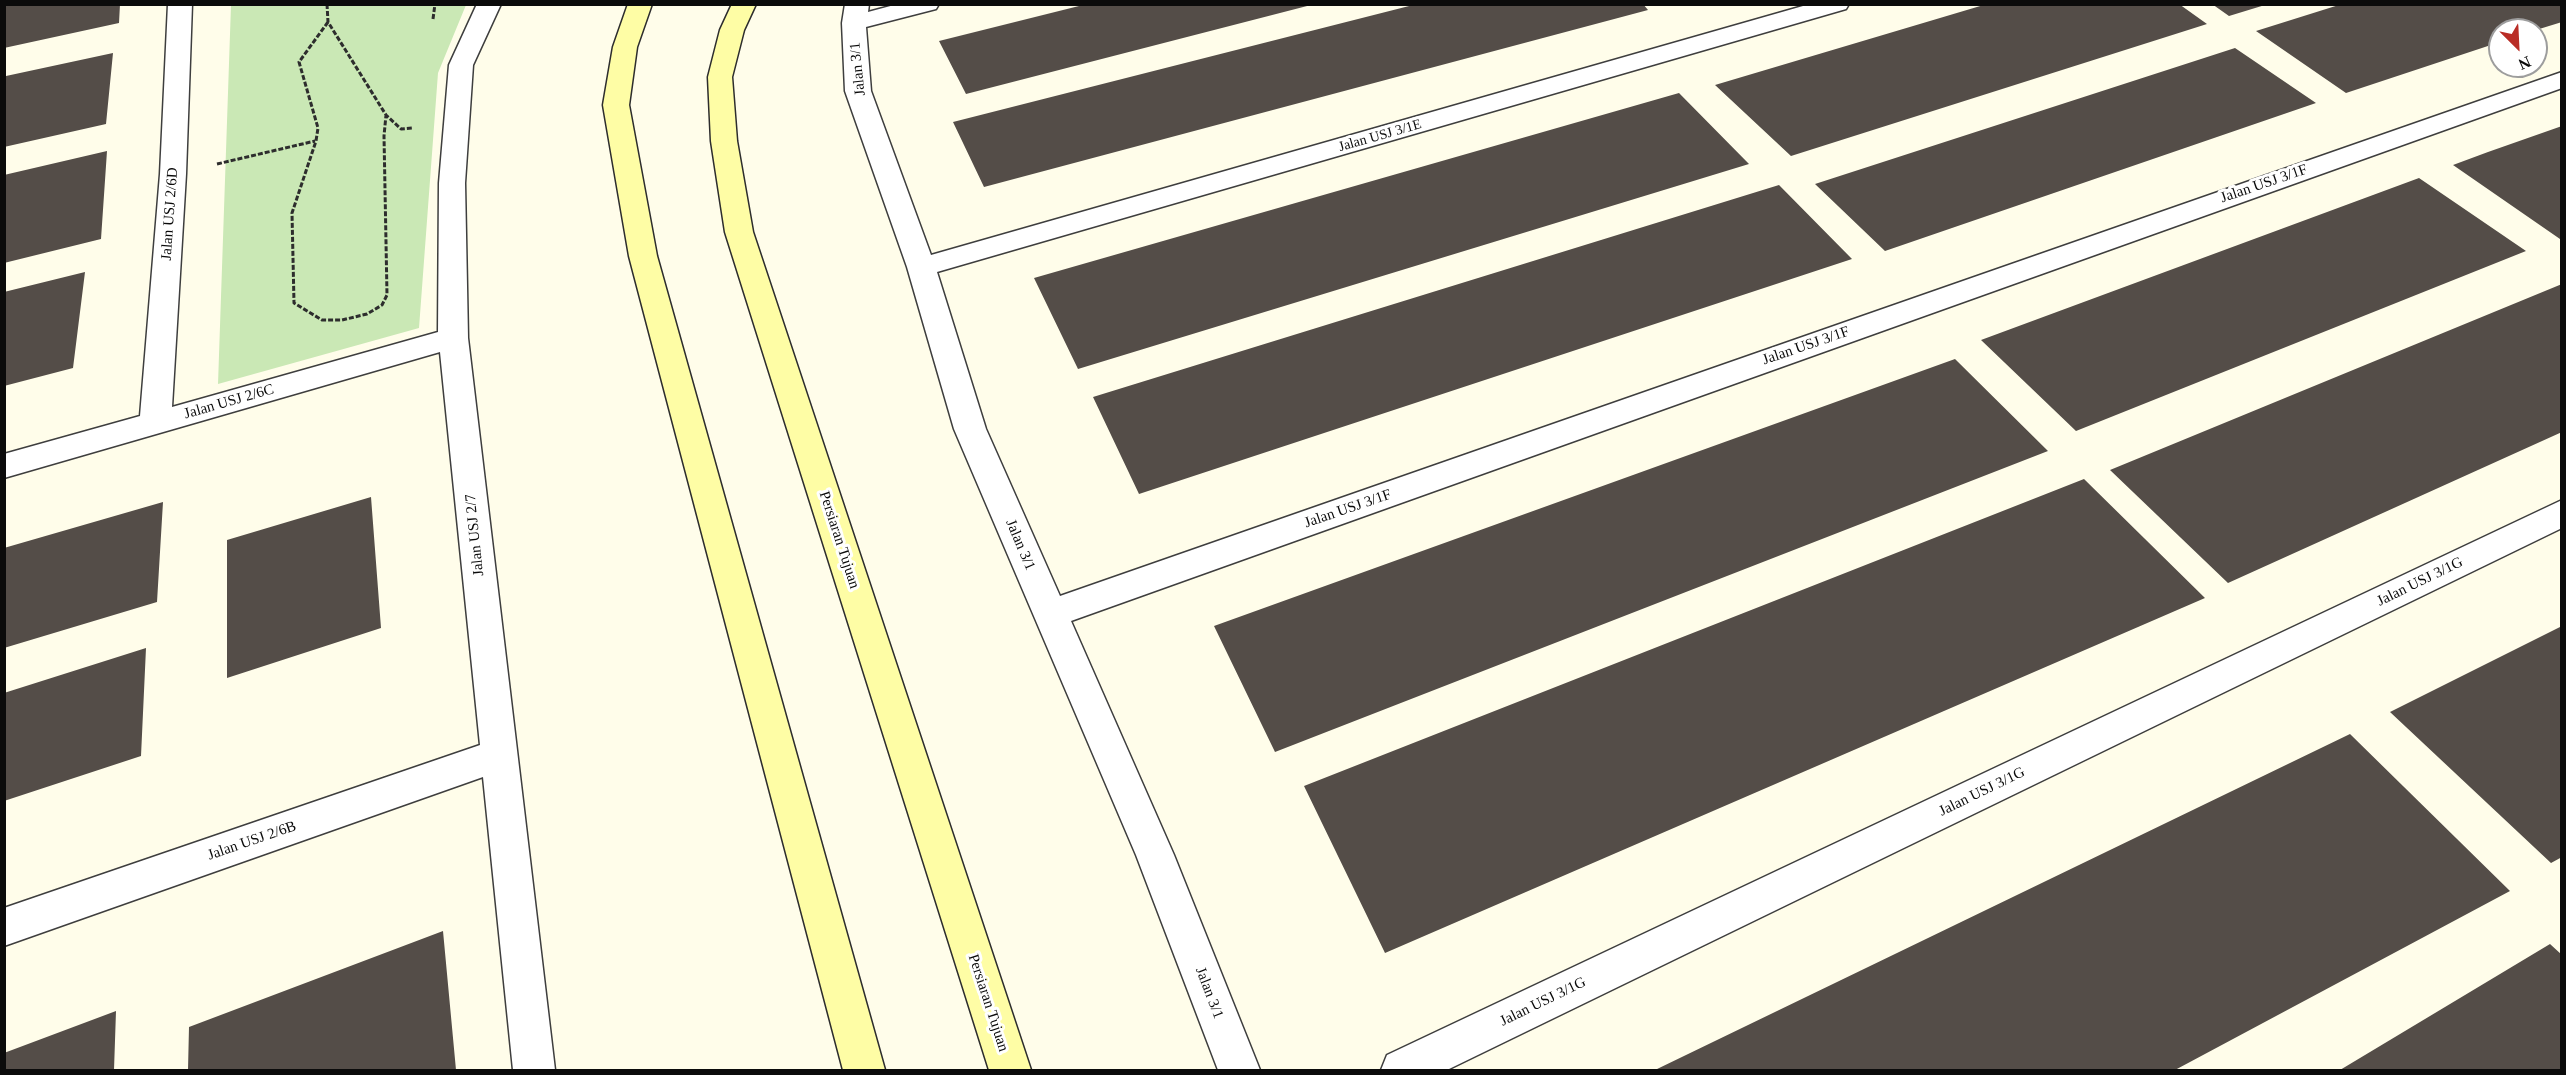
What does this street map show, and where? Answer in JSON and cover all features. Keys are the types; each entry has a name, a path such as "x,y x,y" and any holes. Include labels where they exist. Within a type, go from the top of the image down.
{"main road":[{"path":"640,4 626,47 616,105 643,256 864,1071"},
{"name":"Persiaran Tujuan","path":"744,4 732,30 720,77 724,141 739,232 1010,1071"}],"street":[{"name":"Jalan USJ 2/6D","path":"155,423 172,174 180,4"},
{"name":"Jalan USJ 2/7","path":"489,4 461,65 452,183 453,338 534,1071"},
{"path":"855,14 928,4"},
{"name":"Jalan USJ 3/1E","path":"921,267 1838,4"},
{"name":"Jalan 3/1","path":"855,14 858,91 921,267 970,429 1155,855 1239,1071"},
{"name":"Jalan USJ 3/1F","path":"1050,614 2562,79"},
{"name":"Jalan USJ 2/6C","path":"4,466 453,338"},
{"name":"Jalan USJ 3/1G","path":"1402,1071 2562,513"},
{"name":"Jalan USJ 2/6B","path":"4,927 499,754"}],"path":[{"path":"327,4 328,22 386,115 401,129 409,130 418,125"},
{"path":"432,27 435,4"},
{"path":"328,22 299,62 318,128 316,141 292,213 294,303 322,320 342,320 367,314 382,305 387,295 384,136 386,115"},
{"path":"172,174 316,141"}],"green space":[{"path":"231,5 466,5 438,73 419,328 218,384"}],"building":[{"path":"4,4 120,4 119,23 4,48"},
{"path":"1087,4 1311,5 966,94 939,41"},
{"path":"1417,4 1643,4 1648,10 984,187 953,122"},
{"path":"1987,4 2179,4 2207,24 1791,156 1715,85"},
{"path":"2212,4 2265,4 2265,5 2229,16"},
{"path":"2342,4 2562,4 2562,22 2548,26 2548,18 2488,18 2488,46 2346,93 2256,31"},
{"path":"2235,48 2316,103 1885,251 1815,184"},
{"path":"113,53 106,124 4,147 6,76"},
{"path":"1679,93 1749,164 1078,369 1034,278"},
{"path":"2562,126 2560,239 2453,165 2488,152"},
{"path":"107,151 101,239 4,263 4,175"},
{"path":"2419,178 2526,251 2076,431 1981,340"},
{"path":"1779,185 1852,259 1139,494 1093,397"},
{"path":"85,272 73,368 4,386 4,292"},
{"path":"2562,284 2562,432 2228,583 2110,470"},
{"path":"1955,359 2048,451 1275,752 1214,626"},
{"path":"2084,479 2205,598 1385,953 1304,786"},
{"path":"371,497 381,628 227,678 227,540"},
{"path":"163,502 157,602 4,648 4,548"},
{"path":"2562,626 2562,857 2551,863 2390,712"},
{"path":"146,648 141,756 4,801 4,693"},
{"path":"2350,734 2510,891 2175,1070 1655,1070"},
{"path":"443,931 456,1070 188,1070 189,1027"},
{"path":"2550,944 2562,955 2562,1070 2340,1070"},
{"path":"116,1011 114,1070 4,1070 4,1053"}]}
